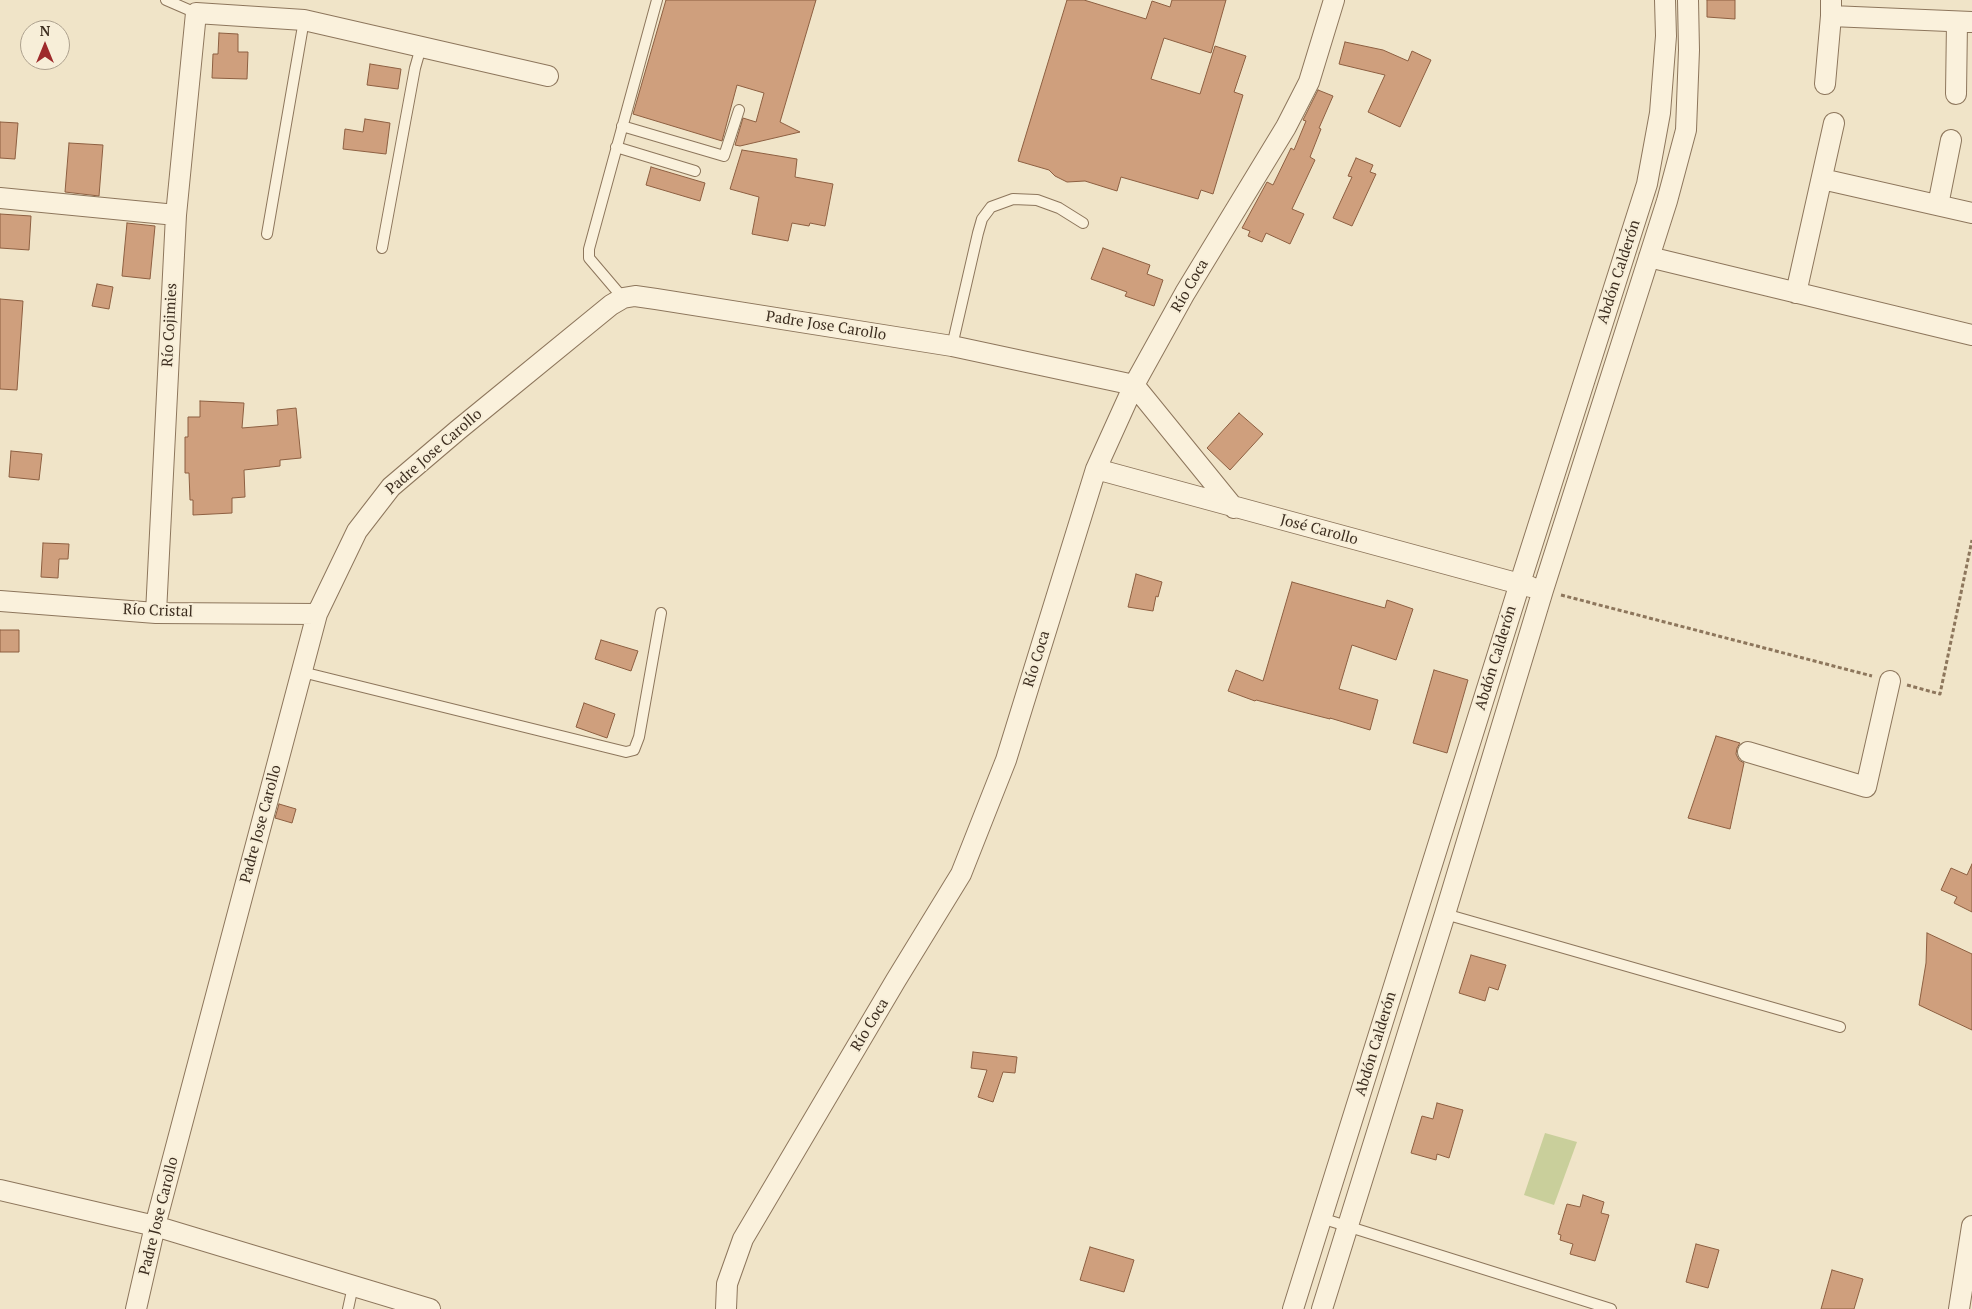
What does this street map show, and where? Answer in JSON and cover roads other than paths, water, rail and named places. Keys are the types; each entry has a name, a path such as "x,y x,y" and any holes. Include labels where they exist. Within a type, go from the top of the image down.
{"street":[{"name":"Río Coca","path":"726,1309 727,1284 743,1239 896,980 962,874 1006,760 1096,470 1134,385 1186,293 1286,127 1309,82 1334,0"},
{"name":"Abdón Calderón","path":"1293,1309 1647,184 1660,113 1666,36 1665,0"},
{"name":"Abdón Calderón","path":"1322,1309 1445,914 1543,590 1667,200 1686,130 1689,50 1688,0"},
{"path":"1825,84 1831,8 1965,22 1956,94"},
{"path":"196,13 304,20 548,76"},
{"name":"Río Cojimies","path":"156,613 176,215 196,13"},
{"path":"1796,293 1834,123"},
{"path":"1938,205 1951,140"},
{"path":"1822,178 1972,213"},
{"path":"0,198 176,215"},
{"path":"1649,257 1972,335"},
{"name":"Padre Jose Carollo","path":"136,1309 155,1226 317,614 357,531 391,488 458,430 611,305 623,298 635,296 952,346 1134,385"},
{"path":"1134,385 1234,508"},
{"name":"José Carollo","path":"1096,470 1543,590"},
{"name":"Río Cristal","path":"0,601 156,613 317,614"},
{"path":"1748,752 1866,787 1890,681"},
{"path":"0,1190 155,1226 430,1309"},
{"path":"1959,1309 1972,1226"}],"lane":[{"path":"166,0 196,13"},
{"path":"623,298 589,258 589,249 657,0"},
{"path":"267,234 304,20"},
{"path":"382,248 415,68 421,47"},
{"path":"622,126 724,156 739,110"},
{"path":"616,147 695,171"},
{"path":"952,346 978,233 982,220 991,207 1013,199 1037,200 1060,208 1082,223"},
{"path":"302,672 626,752 634,750 639,737 661,613"},
{"path":"1445,914 1840,1027"},
{"path":"1321,1218 1611,1309"},
{"path":"348,1309 353,1286"}]}
